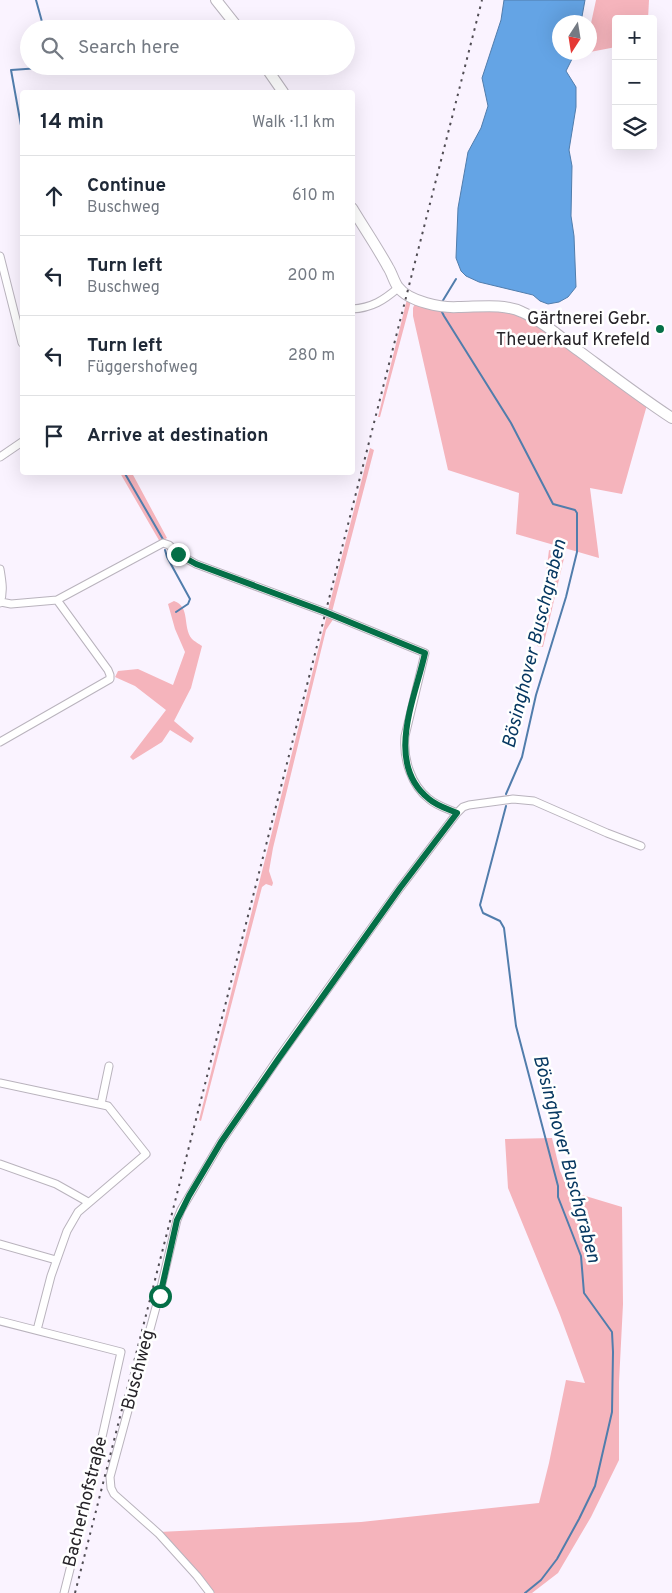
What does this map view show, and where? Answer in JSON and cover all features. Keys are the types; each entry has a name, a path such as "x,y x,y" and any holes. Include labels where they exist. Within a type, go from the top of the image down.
{"street":[{"path":"216,0 231,20"},
{"path":"271,75 282,90"},
{"path":"355,213 394,278 398,288 414,298 441,307 493,306 511,308 522,312 548,328 672,418"},
{"path":"0,256 20,335"},
{"path":"355,309 375,305 398,288"},
{"path":"0,457 20,443"},
{"path":"0,569 2,583 0,603 11,604 57,600 163,543 169,545 178,554 196,564 325,612 425,653 405,736 405,760 416,783 429,800 457,813 463,807 469,805 525,799 607,834 641,846"},
{"path":"0,742 110,678 108,670 57,600"},
{"name":"Buschweg","path":"210,1593 159,1534 114,1494 110,1483 110,1477 160,1296 177,1220 221,1142 400,888 457,813"},
{"path":"101,1104 109,1066"},
{"path":"0,1083 108,1106 146,1154 78,1212 70,1225 56,1260 37,1330 0,1321"},
{"path":"0,1164 56,1184 88,1202"},
{"path":"0,1244 56,1260"},
{"name":"Bacherhofstraße","path":"37,1330 121,1352 94,1473 64,1593"}],"shaded area":[{"path":"596,0 649,0 648,15 612,15 612,48 597,51 597,15 593,15"},
{"path":"407,299 411,301 380,417 378,417"},
{"path":"415,303 492,308 523,315 647,405 622,494 590,488 599,558 516,534 519,493 448,470 413,316"},
{"path":"370,448 374,450 332,612 328,610"},
{"path":"121,475 133,475 167,538 160,542"},
{"path":"549,550 565,554 543,647 537,646"},
{"path":"174,601 185,612 187,629 192,639 202,646 191,688 174,721 194,738 191,743 170,730 162,742 133,760 130,757 166,710 135,686 115,677 118,671 138,669 173,685 185,652 175,629 168,604"},
{"path":"327,615 334,618 326,630 273,848 269,871 273,883 272,886 266,884 262,887 201,1121 199,1120"},
{"path":"552,1138 560,1171 569,1191 622,1207 623,1304 619,1382 619,1460 591,1517 558,1573 532,1593 212,1593 159,1532 361,1522 539,1503 566,1380 585,1383 560,1315 508,1188 505,1139"}],"water":[{"path":"504,0 585,0 582,15 552,15 552,60 572,60 566,71 576,87 576,107 569,150 572,166 571,216 574,236 576,287 568,297 559,302 548,304 540,301 533,295 479,282 466,276 461,271 456,258 458,208 468,152 481,128 488,106 482,78 501,20"}],"waterway":[{"path":"36,0 42,20"},
{"path":"20,69 11,70 20,120"},
{"name":"Bösinghover Buschgraben","path":"442,302 456,279"},
{"name":"Bösinghover Buschgraben","path":"441,310 511,423 553,504 575,510 577,513 577,552 566,597 536,695 522,757 506,794"},
{"path":"126,475 164,541"},
{"path":"165,550 190,599 188,604 176,612"},
{"name":"Bösinghover Buschgraben","path":"506,806 480,905 483,913 500,921 504,928 516,1026 558,1186 558,1197 581,1256 584,1293 612,1332 613,1352 612,1412 595,1486 557,1559 541,1580 525,1593"}],"railway":[{"path":"75,1593 482,0"}],"place":[{"name":"Gärtnerei Gebr. Theuerkauf Krefeld","path":"660,329"}],"route":[{"path":"160,1296 177,1220 221,1142 400,888 457,813 429,800 416,783 405,760 405,736 425,653 325,612 186,560 178,554"}]}
